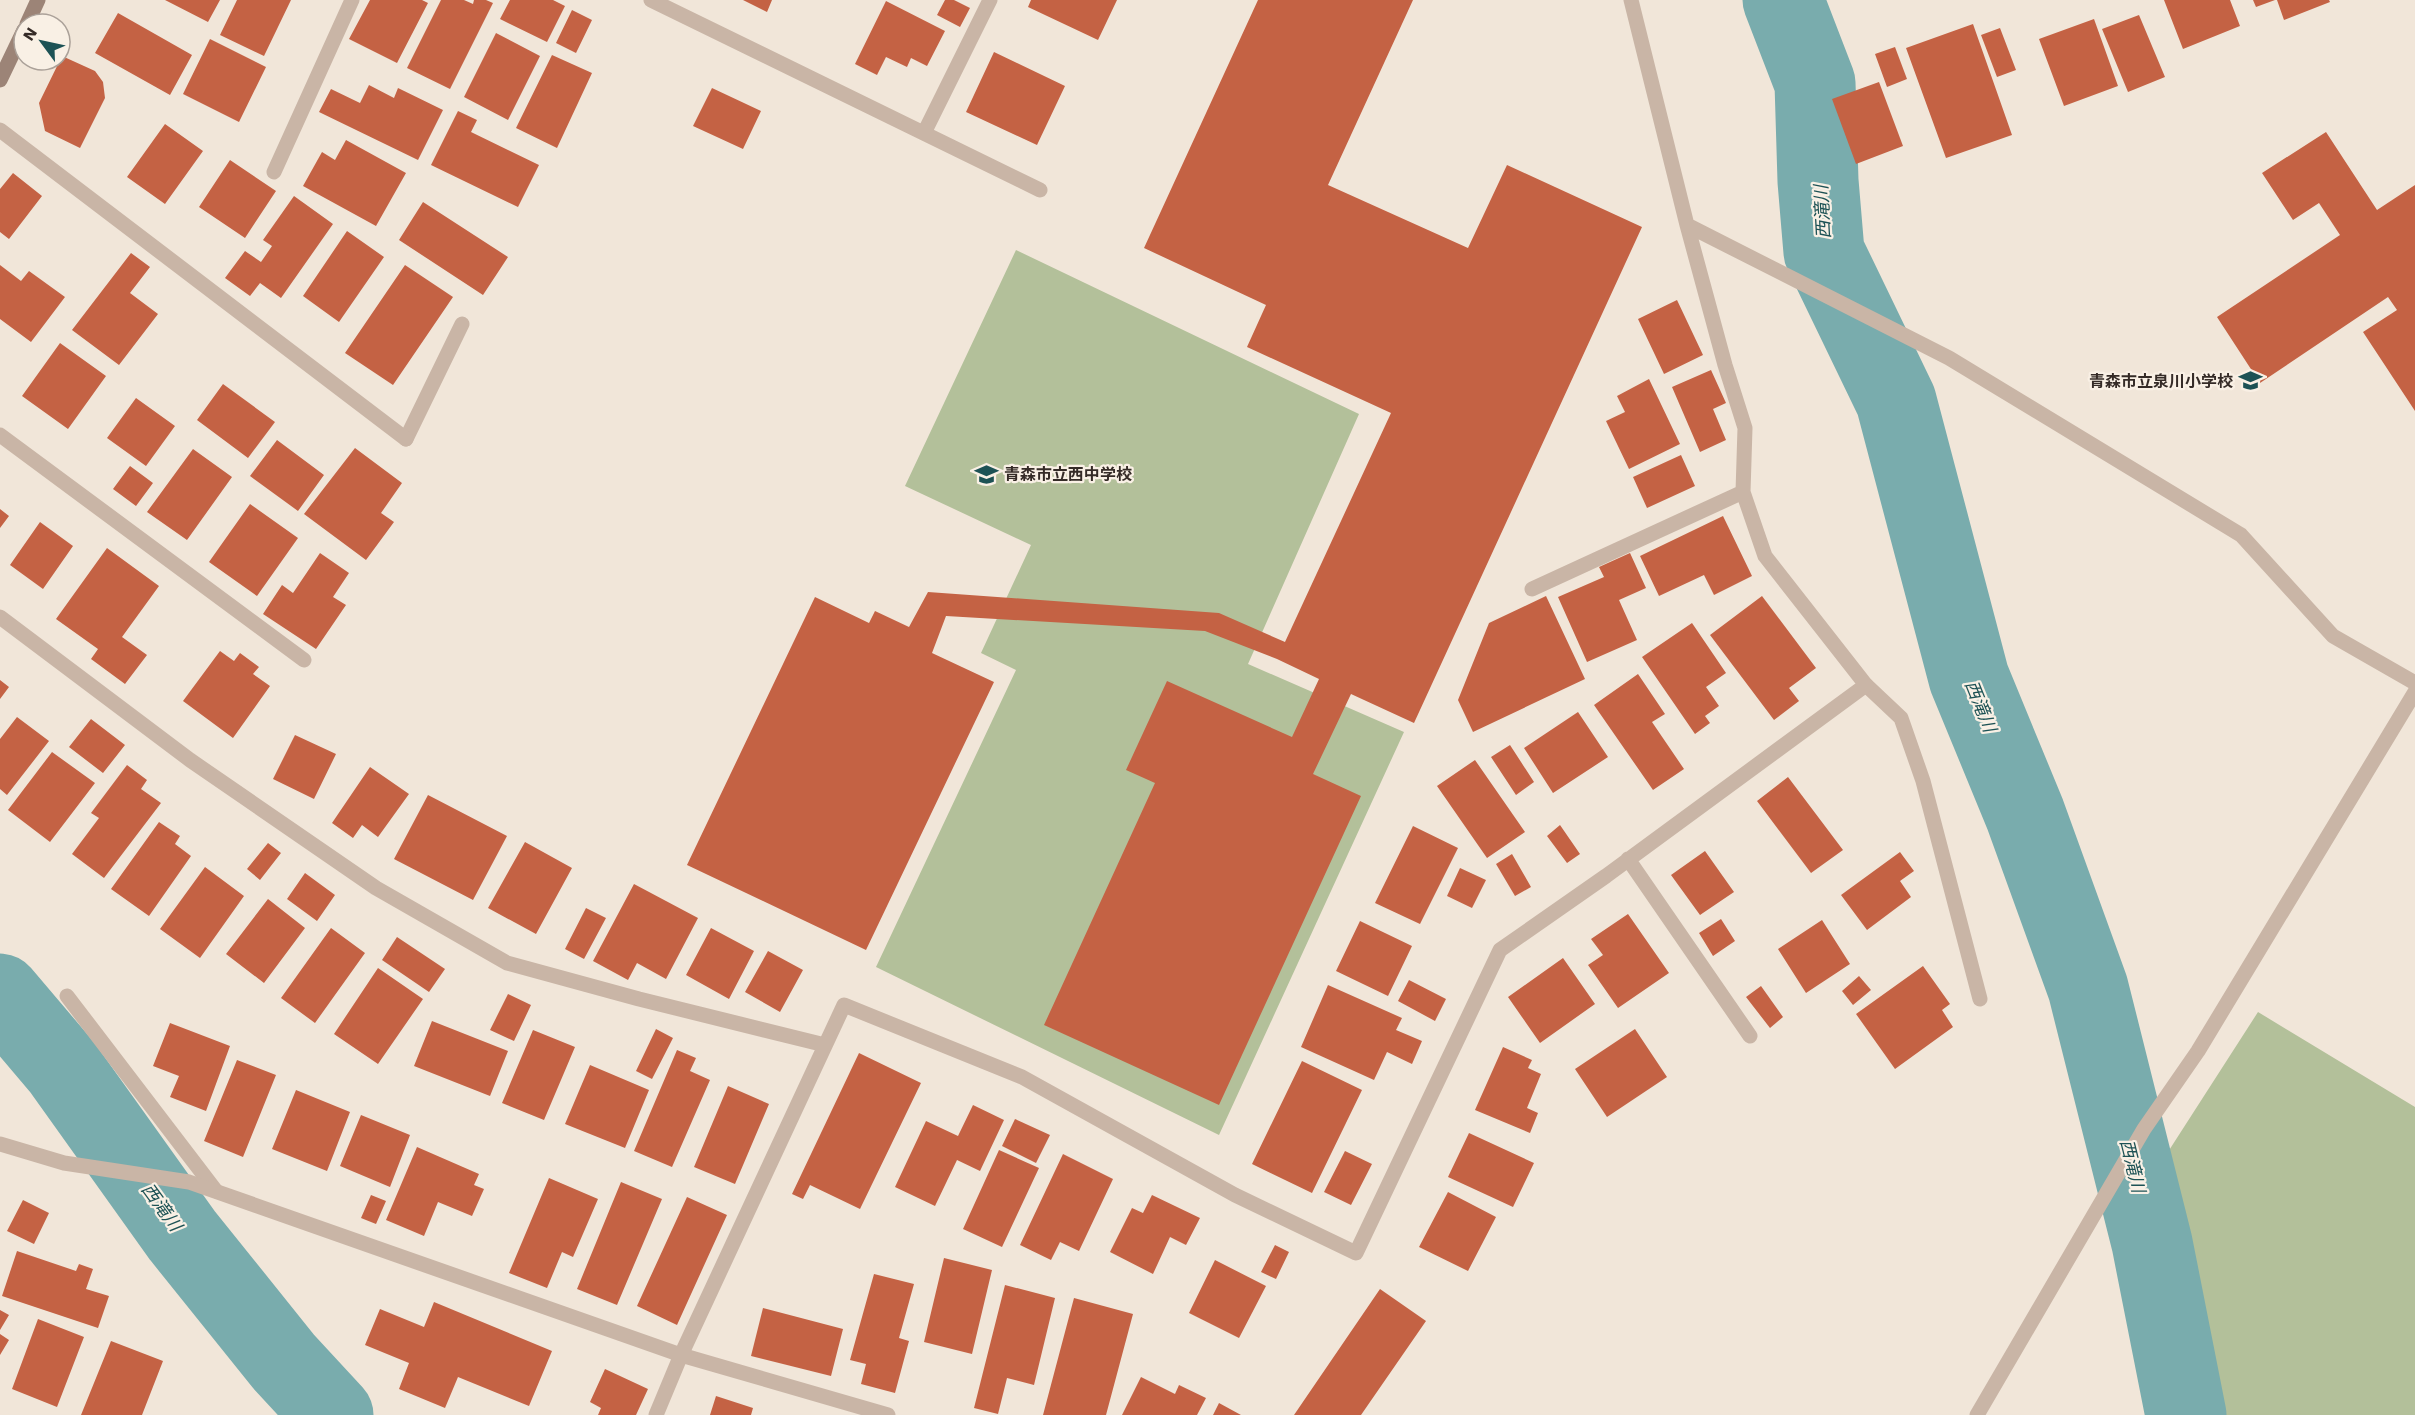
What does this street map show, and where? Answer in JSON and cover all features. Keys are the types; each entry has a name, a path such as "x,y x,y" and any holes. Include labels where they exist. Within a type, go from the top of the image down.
{"street":[{"path":"274,172 352,0"},
{"path":"924,133 990,0"},
{"path":"1631,0 1687,225 1725,365 1745,428 1743,492 1766,556 1866,685 1901,718 1923,781 1980,999"},
{"path":"654,1 1041,190"},
{"path":"0,80 12,55"},
{"path":"0,130 406,439 462,324"},
{"path":"1687,225 1949,358 2241,535 2333,636 2415,683"},
{"path":"0,435 304,660"},
{"path":"1532,588 1743,492"},
{"path":"0,617 190,760 376,888 507,963 639,999 825,1045"},
{"path":"656,1415 681,1355 844,1005 1022,1077 1235,1195 1356,1254 1500,950 1866,685"},
{"path":"1977,1415 2144,1129 2198,1051 2415,692"},
{"path":"1628,859 1750,1036"},
{"path":"67,996 216,1191"},
{"path":"0,1144 63,1163 189,1182 681,1355 888,1415"}],"green space":[{"path":"1016,250 1359,414 1248,664 1404,732 1219,1135 876,967 1016,670 981,653 1031,545 905,486"},
{"path":"2258,1012 2415,1107 2415,1415 2222,1415 2166,1155"}],"building":[{"path":"165,0 220,0 208,22"},
{"path":"237,0 291,0 264,56 220,35"},
{"path":"370,0 422,0 428,3 397,63 349,39"},
{"path":"441,0 464,0 473,4 474,0 486,0 493,3 450,89 407,68"},
{"path":"510,0 553,0 565,6 547,42 500,19"},
{"path":"743,0 772,0 767,12"},
{"path":"945,0 954,0 970,8 960,27 937,15"},
{"path":"1031,0 1117,0 1098,40 1028,7"},
{"path":"1258,0 1413,0 1328,185 1468,248 1507,165 1642,227 1414,723 1351,694 1313,774 1361,796 1219,1105 1044,1025 1155,783 1126,770 1167,681 1292,737 1319,679 1277,659 1205,631 946,616 932,653 994,682 866,950 687,865 815,597 869,623 875,611 909,627 928,592 1219,613 1285,642 1391,413 1247,347 1266,305 1144,248"},
{"path":"2164,0 2230,0 2240,26 2183,49"},
{"path":"2253,0 2275,0 2256,7"},
{"path":"2277,0 2329,0 2330,2 2284,20"},
{"path":"886,1 945,31 927,66 911,58 907,67 886,57 877,75 855,64"},
{"path":"572,10 592,20 576,53 556,43"},
{"path":"118,13 192,55 170,95 95,53"},
{"path":"2139,15 2165,77 2128,92 2102,29"},
{"path":"2094,19 2118,86 2064,106 2039,39"},
{"path":"1973,24 2012,135 1946,158 1906,48"},
{"path":"2000,28 2016,70 1997,77 1981,35"},
{"path":"496,33 540,56 508,120 464,97"},
{"path":"210,39 266,67 239,122 183,94"},
{"path":"1895,47 1907,79 1887,87 1875,54"},
{"path":"994,52 1065,86 1037,145 966,112"},
{"path":"552,55 592,73 557,148 516,128"},
{"path":"72,61 95,71 103,82 105,98 80,148 45,131 39,103 54,72 72,72"},
{"path":"1879,82 1903,146 1856,164 1832,99"},
{"path":"369,85 394,98 398,88 443,110 418,160 319,112 331,89 360,103"},
{"path":"712,88 761,111 743,149 693,126"},
{"path":"458,111 477,120 471,132 539,165 518,207 431,165"},
{"path":"165,124 203,151 165,204 127,177"},
{"path":"2326,132 2377,210 2415,185 2415,411 2363,332 2397,310 2388,297 2260,383 2217,317 2340,235 2319,203 2293,220 2262,173"},
{"path":"346,140 406,173 376,226 303,186 322,152 335,160"},
{"path":"230,160 276,191 245,238 199,207"},
{"path":"13,173 42,196 9,239 0,232 0,189"},
{"path":"294,196 333,224 281,298 260,283 250,296 225,278 245,251 261,262 272,246 263,240"},
{"path":"423,202 508,257 483,295 399,240"},
{"path":"347,231 384,257 339,322 303,296"},
{"path":"131,253 150,267 130,293 158,314 119,365 72,330"},
{"path":"0,265 21,281 29,271 65,297 31,342 0,319"},
{"path":"405,265 453,297 393,385 345,353"},
{"path":"1677,300 1703,355 1664,374 1638,319"},
{"path":"60,343 106,376 68,429 22,396"},
{"path":"1711,370 1726,403 1713,409 1726,440 1700,452 1672,387"},
{"path":"1649,379 1680,444 1629,469 1606,421 1625,412 1617,396"},
{"path":"223,384 275,422 248,458 197,420"},
{"path":"136,398 175,426 146,466 107,438"},
{"path":"277,440 324,475 298,511 250,476"},
{"path":"355,448 402,483 381,513 394,522 366,560 304,514"},
{"path":"193,449 232,477 187,540 147,512"},
{"path":"1681,455 1695,486 1647,508 1633,477"},
{"path":"130,466 153,483 136,506 113,489"},
{"path":"250,504 298,538 257,596 209,562"},
{"path":"0,509 9,516 0,528"},
{"path":"1723,516 1752,576 1714,595 1704,575 1659,596 1640,556"},
{"path":"40,522 73,546 43,589 10,565"},
{"path":"107,548 159,586 122,637 147,655 125,684 91,659 98,649 56,619"},
{"path":"320,553 349,573 333,597 346,605 316,649 263,614 282,585 293,593"},
{"path":"1630,553 1646,588 1619,600 1637,640 1587,662 1558,597 1604,577 1599,567"},
{"path":"1546,596 1585,679 1473,732 1458,700 1489,623"},
{"path":"1762,596 1816,668 1789,688 1799,701 1774,720 1710,635"},
{"path":"1692,623 1726,673 1706,687 1719,706 1705,716 1710,723 1695,734 1642,657"},
{"path":"220,651 234,661 240,653 259,667 253,674 270,686 233,738 183,701"},
{"path":"1638,674 1665,714 1652,722 1684,769 1653,790 1594,705"},
{"path":"0,680 9,687 0,699"},
{"path":"1578,712 1608,757 1553,793 1524,748"},
{"path":"17,717 49,741 7,795 0,789 0,739"},
{"path":"91,719 125,745 103,773 69,747"},
{"path":"295,735 336,754 314,799 273,779"},
{"path":"1510,745 1534,782 1516,795 1491,757"},
{"path":"52,752 95,783 50,842 8,810"},
{"path":"1475,760 1525,832 1487,858 1437,786"},
{"path":"127,765 147,780 141,789 161,803 104,878 72,854 99,818 91,813"},
{"path":"370,767 409,794 378,837 362,825 353,838 332,823"},
{"path":"1788,777 1843,850 1811,873 1757,801"},
{"path":"428,795 507,836 473,900 394,859"},
{"path":"159,822 180,836 175,844 191,856 149,916 111,889"},
{"path":"1560,825 1580,854 1567,863 1547,836"},
{"path":"1413,826 1458,848 1420,924 1375,903"},
{"path":"525,842 572,868 536,934 488,908"},
{"path":"268,843 281,853 260,880 247,869"},
{"path":"1705,851 1734,892 1700,915 1671,875"},
{"path":"1900,852 1914,871 1900,881 1911,897 1867,930 1841,895"},
{"path":"1512,854 1531,887 1515,896 1496,864"},
{"path":"205,867 244,896 200,958 160,929"},
{"path":"1460,868 1486,880 1472,908 1447,896"},
{"path":"305,873 335,895 317,921 287,899"},
{"path":"634,884 698,918 666,979 637,963 628,980 593,961"},
{"path":"268,899 305,928 264,983 226,954"},
{"path":"586,908 606,918 584,959 565,949"},
{"path":"1628,914 1669,973 1618,1008 1588,965 1603,955 1591,939"},
{"path":"1721,919 1735,941 1713,956 1699,933"},
{"path":"1822,920 1850,964 1806,993 1778,949"},
{"path":"1360,921 1412,946 1388,996 1336,971"},
{"path":"331,928 365,953 315,1023 281,998"},
{"path":"711,928 754,951 729,999 686,975"},
{"path":"397,937 445,969 429,992 382,960"},
{"path":"768,951 803,970 780,1012 745,992"},
{"path":"1563,958 1595,1004 1540,1043 1508,997"},
{"path":"1923,966 1950,1004 1942,1010 1953,1027 1895,1069 1856,1014"},
{"path":"378,968 423,999 378,1064 334,1034"},
{"path":"1859,976 1871,990 1853,1005 1842,991"},
{"path":"1409,980 1446,999 1435,1021 1398,1001"},
{"path":"1328,985 1402,1018 1396,1030 1422,1041 1412,1064 1387,1052 1374,1080 1301,1047"},
{"path":"1761,986 1783,1017 1770,1028 1746,997"},
{"path":"508,994 531,1005 514,1041 490,1030"},
{"path":"432,1021 508,1051 490,1096 414,1066"},
{"path":"170,1023 230,1046 206,1111 170,1097 179,1076 153,1066"},
{"path":"656,1029 673,1038 652,1079 636,1071"},
{"path":"1635,1029 1667,1077 1607,1117 1575,1069"},
{"path":"533,1030 575,1047 544,1120 502,1103"},
{"path":"1503,1047 1532,1060 1528,1068 1541,1074 1527,1108 1538,1113 1530,1133 1475,1110"},
{"path":"677,1050 696,1058 690,1071 710,1080 672,1167 634,1151"},
{"path":"859,1053 921,1083 860,1209 810,1185 803,1199 792,1194"},
{"path":"237,1060 276,1075 243,1157 204,1141"},
{"path":"1302,1061 1362,1090 1312,1193 1252,1164"},
{"path":"590,1065 649,1090 625,1148 565,1124"},
{"path":"728,1086 769,1104 735,1184 694,1167"},
{"path":"296,1090 350,1112 327,1171 272,1149"},
{"path":"973,1105 1004,1120 980,1171 957,1160 935,1206 895,1187 926,1121 958,1136"},
{"path":"361,1115 410,1135 390,1187 340,1166"},
{"path":"1015,1119 1050,1135 1036,1163 1002,1146"},
{"path":"1469,1133 1534,1163 1513,1207 1448,1177"},
{"path":"417,1147 479,1174 474,1185 484,1189 472,1216 438,1202 424,1236 386,1220"},
{"path":"999,1150 1039,1168 1002,1247 963,1229"},
{"path":"1345,1151 1372,1164 1351,1205 1324,1192"},
{"path":"1063,1154 1113,1179 1079,1251 1060,1242 1051,1260 1020,1245"},
{"path":"549,1178 598,1199 573,1257 562,1252 547,1288 509,1273"},
{"path":"621,1182 662,1199 617,1305 577,1289"},
{"path":"1448,1192 1496,1217 1468,1271 1419,1247"},
{"path":"371,1195 386,1201 376,1224 361,1218"},
{"path":"1152,1195 1200,1218 1186,1245 1170,1237 1153,1274 1110,1252 1132,1208 1143,1213"},
{"path":"687,1197 727,1215 677,1325 637,1306"},
{"path":"23,1200 49,1213 34,1244 7,1231"},
{"path":"1275,1245 1289,1252 1276,1279 1261,1272"},
{"path":"17,1251 76,1271 79,1264 93,1269 86,1289 109,1296 98,1328 2,1296"},
{"path":"944,1258 992,1270 972,1354 924,1342"},
{"path":"1215,1260 1266,1286 1239,1338 1189,1313"},
{"path":"874,1274 914,1284 899,1338 909,1341 895,1393 861,1384 866,1364 850,1360"},
{"path":"1005,1285 1055,1298 1034,1385 1007,1378 998,1414 974,1408"},
{"path":"1380,1289 1426,1321 1361,1415 1294,1415"},
{"path":"1074,1298 1133,1314 1106,1415 1043,1415"},
{"path":"434,1302 552,1351 529,1406 458,1377 445,1408 399,1389 409,1363 365,1345 380,1309 424,1327"},
{"path":"763,1308 843,1329 831,1376 751,1356"},
{"path":"0,1310 9,1315 0,1330"},
{"path":"38,1319 84,1337 57,1407 12,1389"},
{"path":"0,1334 9,1340 0,1355"},
{"path":"111,1341 163,1361 142,1415 81,1415"},
{"path":"605,1369 648,1389 636,1415 598,1415 601,1408 590,1402"},
{"path":"1141,1377 1175,1394 1179,1385 1206,1398 1197,1415 1122,1415"},
{"path":"716,1396 753,1408 751,1415 710,1415"},
{"path":"1219,1403 1241,1415 1213,1415"}],"waterway":[{"name":"西滝川","path":"1783,0 1815,83 1818,181 1824,252 1896,401 1969,678 2025,814 2088,988 2152,1243 2186,1415"},
{"name":"西滝川","path":"0,994 62,1067 182,1235 284,1362 333,1415"}],"place":[{"name":"青森市立泉川小学校","path":"2251,381"},
{"name":"青森市立西中学校","path":"986,474"}]}
